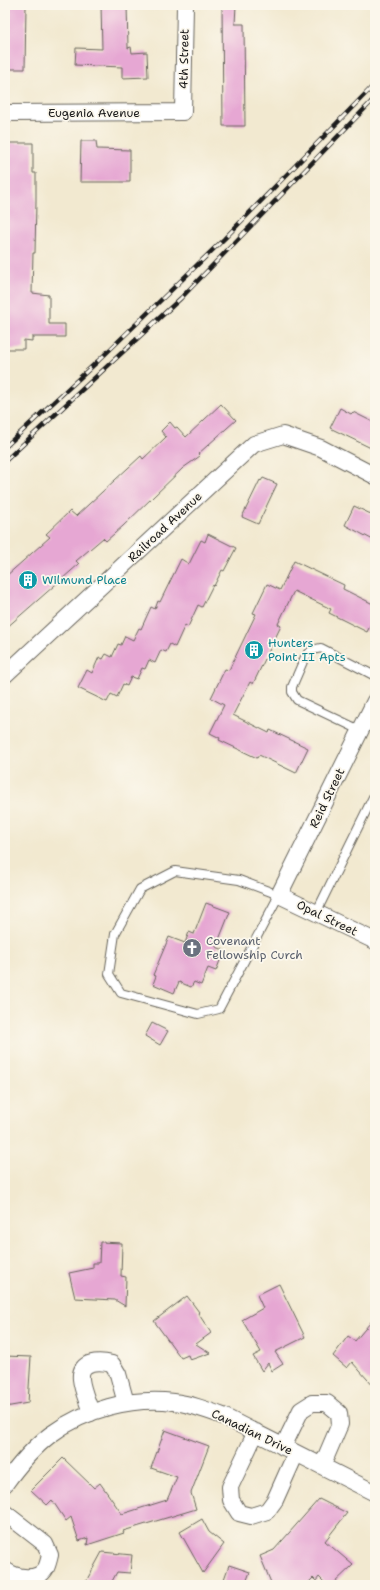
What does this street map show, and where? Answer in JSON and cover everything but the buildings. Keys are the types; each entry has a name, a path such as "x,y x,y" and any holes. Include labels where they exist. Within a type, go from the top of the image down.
{"street":[{"name":"4th Street","path":"183,112 184,5"},
{"name":"Eugenia Avenue","path":"5,113 183,112"},
{"name":"Railroad Avenue","path":"5,675 254,444 283,435 321,448 375,476"},
{"name":"Reid Street","path":"278,895 375,701"},
{"name":"Opal Street","path":"278,895 375,941"},
{"path":"91,1413 81,1378 83,1370 90,1363 101,1361 112,1364 118,1374 126,1404"},
{"name":"Canadian Drive","path":"5,1484 31,1452 49,1436 69,1422 91,1413 139,1401 174,1402 202,1408 223,1416 375,1493"},
{"path":"256,1432 230,1488 231,1500 239,1513 251,1516 266,1511 275,1500 301,1410 312,1403 328,1403 339,1413 340,1424 322,1466"},
{"path":"5,1513 45,1544 50,1555 46,1568 37,1576 24,1577 5,1570"}],"lane":[{"path":"360,730 297,700 292,692 292,687 305,657 312,650 321,648 375,676"},
{"path":"316,913 375,793"},
{"path":"175,871 239,880 278,895 219,1009 198,1014 121,993 109,974 115,934 140,889 175,871"}],"railway":[{"path":"5,447 98,361 224,239 375,84"},
{"path":"5,461 181,298 375,98"}],"place":[{"name":"Wilmund Place","path":"28,580"},
{"name":"Hunters Point II Apts","path":"254,650"},
{"name":"Covenant Fellowship Curch","path":"192,948"}]}
